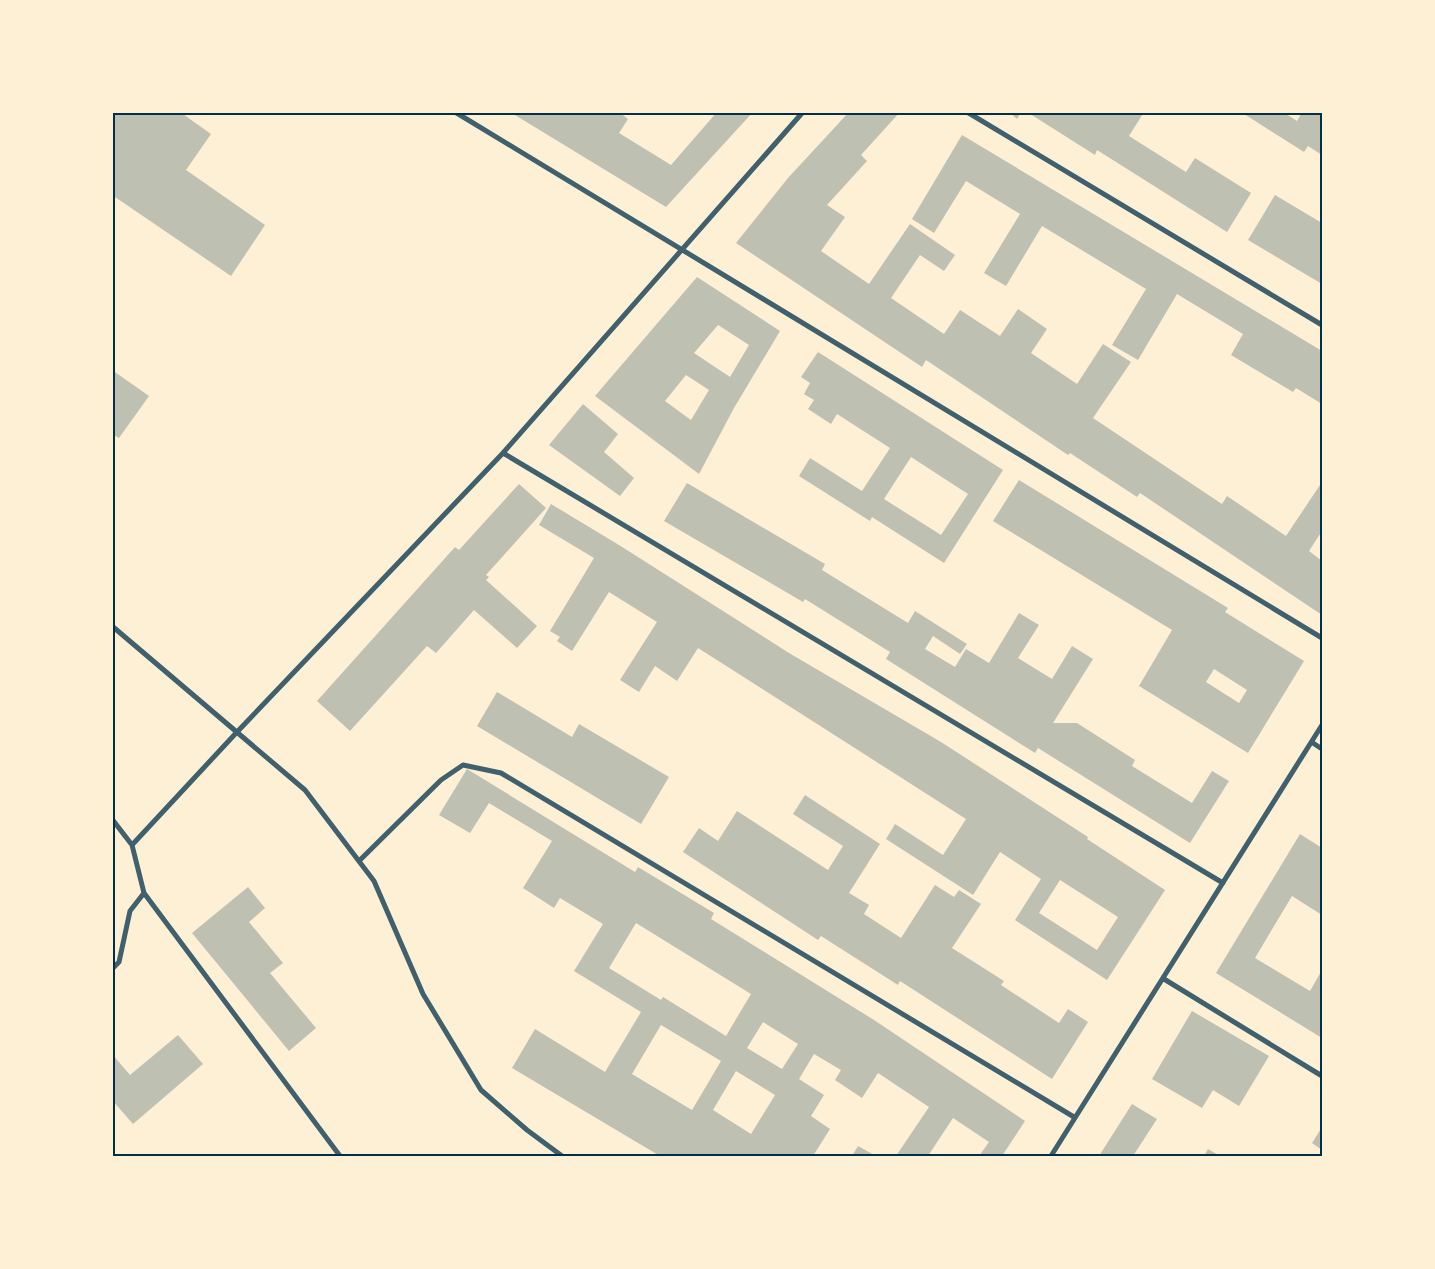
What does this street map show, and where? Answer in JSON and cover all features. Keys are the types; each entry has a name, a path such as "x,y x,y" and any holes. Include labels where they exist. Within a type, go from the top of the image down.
{"street":[{"path":"455,112 1322,638"},
{"path":"132,844 504,453 803,112"},
{"path":"967,112 1322,325"},
{"path":"504,453 1223,883"},
{"path":"112,626 305,790 374,880 423,994 481,1090 527,1130 562,1156"},
{"path":"1050,1156 1322,726"},
{"path":"1313,743 1322,749"},
{"path":"359,860 442,780 463,765 501,773 1074,1117"},
{"path":"112,819 132,844 144,893 340,1156"},
{"path":"112,969 119,962 130,911 144,893"},
{"path":"1164,978 1322,1076"}],"building":[{"path":"112,112 180,112 211,134 186,170 265,225 231,276 112,195"},
{"path":"510,112 619,112 628,119 619,133 671,165 717,112 753,112 666,207"},
{"path":"849,112 900,112 861,155 867,161 827,205 845,217 821,251 869,284 910,224 955,255 944,271 920,255 891,298 944,334 960,310 1000,336 1018,309 1047,329 1031,353 1077,384 1103,344 1131,362 1093,418 1222,504 1227,496 1286,536 1322,482 1322,531 1309,551 1322,561 1322,615 1140,493 1137,497 1070,453 1068,455 926,360 922,367 736,243 788,178"},
{"path":"1009,112 1021,112 1017,119"},
{"path":"1027,112 1144,112 1129,136 1186,172 1195,158 1251,193 1227,232 1097,150 1095,155"},
{"path":"1241,112 1283,112 1297,121 1302,112 1322,112 1322,155 1308,146 1304,152"},
{"path":"962,135 1322,351 1322,404 1296,388 1293,392 1231,355 1243,334 1177,294 1138,360 1112,345 1146,289 1042,226 1006,286 984,273 1020,214 966,181 934,233 912,219"},
{"path":"1275,195 1322,223 1322,284 1248,240"},
{"path":"697,277 780,331 734,408 699,474 595,396","holes":["718,325 749,345 730,377 694,353","686,375 709,390 691,420 665,401"]},
{"path":"818,352 1003,470 944,563 872,517 870,521 799,476 810,458 862,491 890,448 837,414 831,424 808,409 814,400 804,394 810,383 801,377","holes":["911,457 968,494 941,535 884,499"]},
{"path":"112,370 149,396 119,438 112,434"},
{"path":"583,404 618,434 604,452 634,478 620,496 549,445"},
{"path":"1019,480 1228,608 1225,612 1304,661 1248,753 1139,686 1172,630 993,521","holes":["1214,669 1247,690 1239,703 1206,682"]},
{"path":"687,483 825,564 822,570 908,623 915,611 967,644 960,654 933,636 925,649 955,667 966,649 989,663 1019,613 1039,625 1018,658 1052,679 1072,646 1093,659 1053,723 1077,723 1135,760 1132,766 1192,803 1212,771 1229,781 1190,843 1038,748 1035,753 886,659 890,652 805,599 803,602 664,521"},
{"path":"519,484 546,508 486,575 489,577 486,580 537,626 517,648 474,610 436,653 427,646 350,731 317,701 455,547 459,550"},
{"path":"551,504 789,653 941,742 1088,837 1087,839 1165,890 1107,980 1015,920 1041,879 1000,852 973,895 886,839 895,824 943,855 966,819 698,648 677,681 655,666 639,692 620,680 657,622 609,592 572,651 557,641 560,637 550,631 594,558 539,525","holes":["1060,880 1118,917 1097,950 1039,913"]},
{"path":"497,692 572,737 579,724 669,777 641,824 477,726"},
{"path":"467,769 635,872 638,867 714,913 711,919 874,1020 1025,1121 1002,1156 979,1156 989,1142 953,1118 928,1156 896,1156 929,1107 878,1073 862,1098 835,1080 841,1070 814,1054 799,1079 824,1095 811,1116 830,1129 813,1156 660,1156 512,1068 535,1029 605,1072 641,1012 574,971 603,924 560,898 554,908 523,888 552,841 489,803 470,833 439,815","holes":["636,923 751,994 726,1036 663,997 661,1000 609,968","763,1022 798,1044 782,1069 747,1048","661,1025 721,1061 692,1110 632,1074","736,1071 775,1095 751,1134 713,1110"]},
{"path":"805,795 880,844 849,893 869,905 864,914 901,938 935,885 954,897 959,890 981,904 952,948 1004,981 1001,985 1059,1023 1068,1009 1088,1022 1052,1079 900,981 898,985 821,936 818,940 683,852 699,828 718,841 737,811 828,870 843,846 793,814"},
{"path":"1300,834 1322,848 1322,915 1292,896 1255,958 1310,991 1322,970 1322,1038 1216,973"},
{"path":"248,887 265,908 249,922 283,963 270,973 316,1028 289,1051 192,933"},
{"path":"1192,1011 1269,1056 1239,1106 1213,1090 1202,1108 1152,1079"},
{"path":"178,1035 203,1064 133,1124 112,1100 112,1054 130,1075"},
{"path":"1132,1104 1157,1119 1133,1156 1099,1156"},
{"path":"1322,1127 1322,1150 1312,1143"},
{"path":"858,1146 876,1156 852,1156"},
{"path":"1208,1149 1220,1156 1204,1156"}]}
